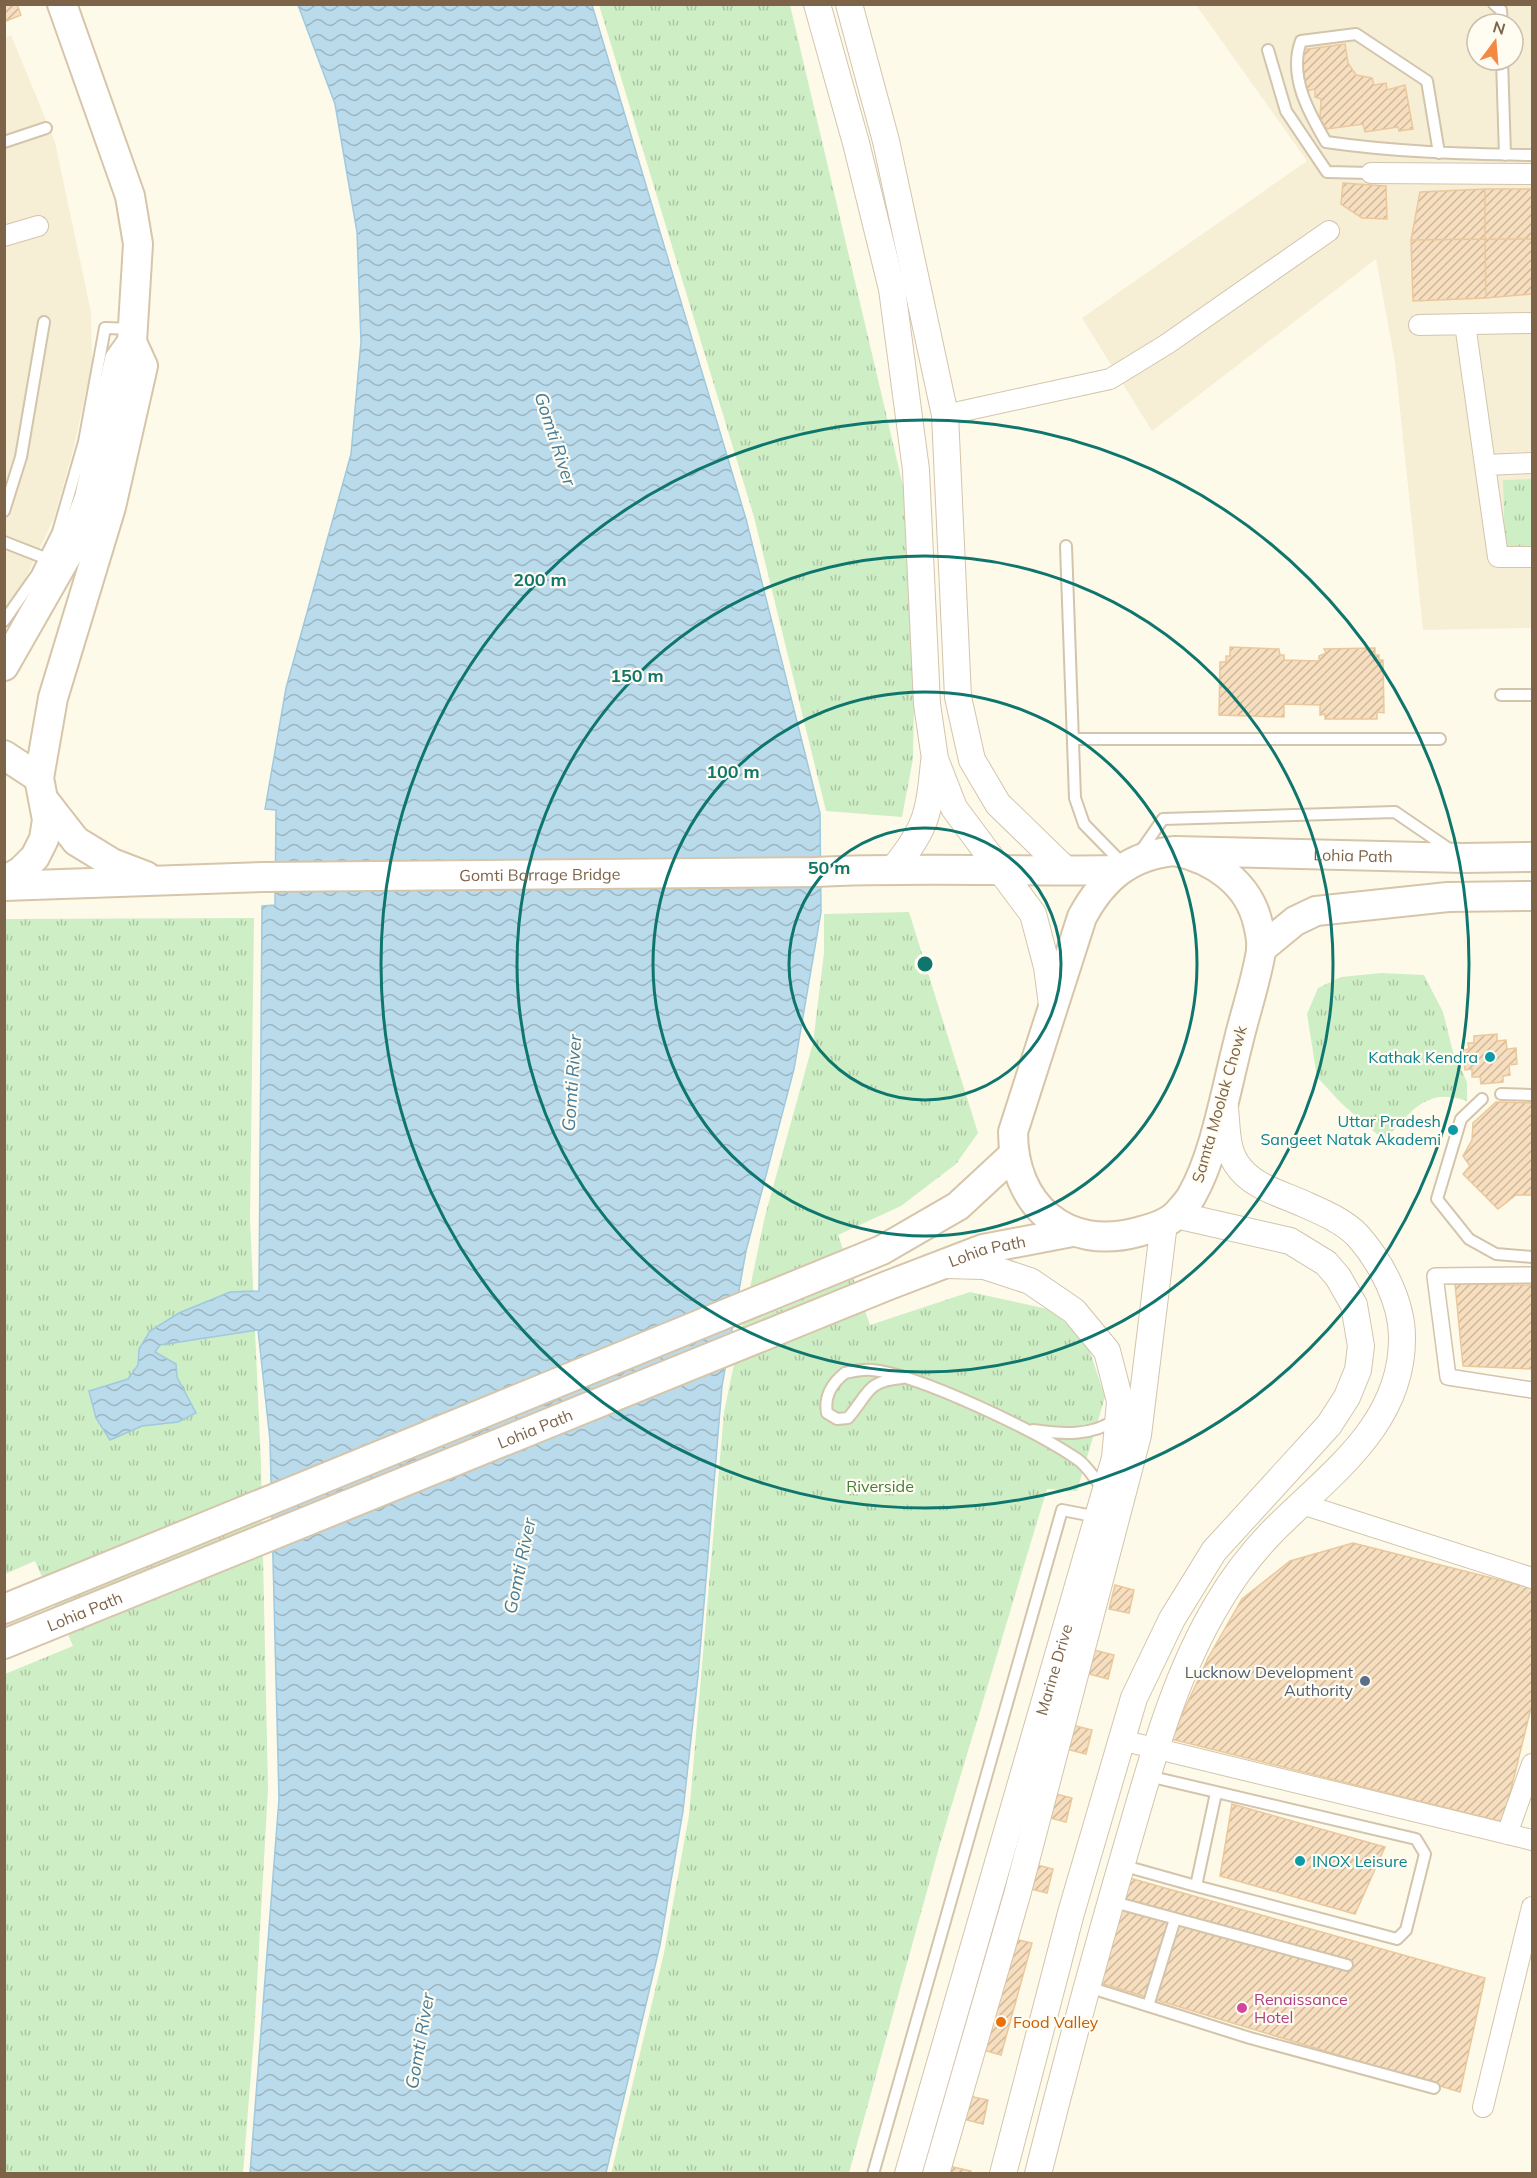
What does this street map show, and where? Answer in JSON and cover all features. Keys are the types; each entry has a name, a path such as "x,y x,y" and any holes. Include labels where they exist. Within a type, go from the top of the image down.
{"main road":[{"path":"4,883 21,871 39,848 47,820 42,789 53,698 111,507 143,366 133,336 138,244 130,196 62,4"},
{"path":"4,666 69,552 89,498 119,360 133,336"},
{"path":"4,755 42,789 76,841 112,863 157,879"},
{"name":"Samta Moolak Chowk","path":"1002,872 1067,871 1125,865 1175,851 1207,860 1234,882 1258,923 1261,949 1203,1170 1192,1197 1170,1219"},
{"name":"Lohia Path","path":"1175,851 1463,858 1533,857"},
{"path":"1125,865 1097,891 1082,917 1018,1110 1013,1132 1013,1155 1018,1175 1029,1194 1047,1216 1072,1232 1101,1237 1124,1235 1170,1219"},
{"name":"Gomti Barrage Bridge","path":"4,883 264,877 815,872 894,868 1002,872"},
{"path":"1261,949 1295,921 1316,911 1448,897 1533,896"},
{"name":"Lohia Path","path":"4,1609 108,1564 882,1250 958,1206 1013,1155"},
{"name":"Lohia Path","path":"4,1644 889,1285 983,1249 1072,1232"}],"street":[{"path":"817,4 856,143 892,289 916,470 927,704 935,759 954,808 1033,914 1047,967 1052,1005"},
{"path":"849,4 886,141 945,415 958,697 972,760 998,804 1067,871"},
{"path":"1371,173 1533,174"},
{"path":"4,236 38,226"},
{"path":"945,415 1110,380 1167,344 1329,231"},
{"path":"1419,325 1533,323"},
{"path":"1465,324 1498,557 1533,557"},
{"path":"1485,465 1533,463"},
{"path":"894,868 916,840 929,807 935,759"},
{"path":"1038,2174 1085,1986 1155,1748 1190,1658 1219,1601 1269,1536 1356,1451 1385,1410 1400,1363 1401,1318 1383,1273 1356,1234 1330,1216 1264,1188 1244,1173 1235,1162 1228,1144 1224,1096"},
{"path":"1003,2174 1071,1913 1134,1698 1172,1619 1214,1551 1329,1425 1347,1397 1358,1371 1361,1346 1357,1314 1338,1277 1307,1249 1272,1236 1170,1219"},
{"name":"Marine Drive","path":"936,2174 1017,1895 1138,1435 1170,1219"},
{"name":"Marine Drive","path":"908,2174 1106,1491 1115,1458 1120,1401 1107,1351 1074,1311 1030,1281 984,1266 942,1265"},
{"path":"1533,1275 1435,1276 1448,1377 1533,1390"},
{"path":"1302,1504 1533,1578"},
{"path":"1121,1740 1533,1840"},
{"path":"1507,1834 1533,1764"},
{"path":"1483,2107 1533,1907"}],"lane":[{"path":"1439,153 1427,81 1356,34 1301,41 1297,52 1303,104 1326,142 1389,151 1439,153 1505,155 1533,155"},
{"path":"1268,50 1286,111 1328,172 1371,173"},
{"path":"1502,72 1505,155"},
{"path":"4,142 46,128"},
{"path":"4,511 21,457 44,322"},
{"path":"4,621 45,558 58,532 84,442 105,327 133,336"},
{"path":"4,542 45,558"},
{"path":"1066,546 1075,798 1084,824 1125,865 1163,819 1395,812 1463,858"},
{"path":"1500,695 1533,694"},
{"path":"1073,739 1440,739"},
{"path":"1501,1094 1533,1095"},
{"path":"1482,1099 1461,1119 1437,1199 1469,1239 1496,1254 1533,1257"},
{"path":"902,1378 884,1380 871,1386 848,1418 837,1419 827,1413 826,1406 830,1389 845,1373 873,1370 902,1378 1024,1428 1078,1460 1106,1491"},
{"path":"1024,1428 1077,1433 1102,1428 1119,1416"},
{"path":"873,2174 1062,1510 1098,1517"},
{"path":"1121,1865 1397,1939 1406,1930 1425,1854 1416,1839 1147,1776"},
{"path":"1196,1886 1216,1793"},
{"path":"1110,1901 1347,1965"},
{"path":"1148,2006 1175,1919"},
{"path":"1085,1986 1250,2038 1434,2088"}],"shaded area":[{"path":"1196,5 1532,5 1532,628 1423,630 1395,362 1376,259 1152,431 1082,318 1307,161"},
{"path":"11,35 55,142 91,312 92,363 73,451 54,518 19,592 5,609 4,38"}],"green space":[{"path":"599,5 790,5 904,490 915,654 913,759 902,817 826,811 754,517"},
{"path":"1532,479 1532,546 1505,547 1503,480"},
{"name":"Riverside","path":"909,912 978,1133 956,1164 901,1206 838,1235 870,1325 970,1292 1052,1310 1087,1343 1105,1397 1077,1491 1047,1489 940,1844 849,2173 611,2174 664,1953 689,1815 724,1412 765,1216 813,1043 824,953 824,914"},
{"path":"254,918 250,1219 261,1464 268,1789 254,2036 243,2173 5,2173 5,1674 73,1646 35,1561 5,1574 5,919"},
{"path":"1381,973 1424,975 1443,1012 1453,1052 1467,1082 1467,1101 1452,1097 1429,1100 1411,1112 1384,1140 1342,1104 1317,1077 1307,1014 1318,988 1341,977"}],"water":[{"name":"Gomti River","path":"298,5 592,5 746,519 820,813 821,912 794,1069 746,1251 722,1386 698,1676 683,1811 660,1945 606,2173 250,2173 279,1799 270,1440 258,1330 160,1345 155,1352 176,1364 177,1377 196,1413 178,1422 142,1426 110,1440 96,1418 89,1391 128,1379 138,1365 139,1349 150,1331 179,1313 230,1292 259,1291 262,906 275,905 276,810 265,809 286,688 351,454 361,342 357,232 335,104"}],"building":[{"path":"4,4 17,4 21,15 4,22"},
{"path":"1345,44 1348,63 1356,75 1372,78 1374,85 1386,83 1387,90 1405,85 1413,129 1399,131 1398,127 1365,132 1363,124 1327,129 1320,119 1321,99 1315,97 1315,89 1306,91 1301,50"},
{"path":"1343,183 1386,186 1387,219 1362,218 1341,204"},
{"path":"1485,189 1532,189 1532,239 1485,239"},
{"path":"1485,189 1485,239 1411,240 1420,192"},
{"path":"1485,239 1532,239 1532,294 1486,298"},
{"path":"1485,239 1486,298 1413,301 1411,240"},
{"path":"1230,647 1279,649 1280,655 1284,655 1284,660 1319,661 1319,656 1326,653 1324,649 1375,648 1375,655 1379,655 1379,660 1383,660 1384,713 1377,712 1377,719 1325,719 1325,714 1320,715 1320,705 1284,704 1284,717 1219,715 1220,662 1226,662 1226,656 1230,656"},
{"name":"Kathak Kendra","path":"1497,1034 1497,1041 1506,1040 1507,1049 1516,1048 1517,1064 1509,1065 1510,1075 1503,1076 1503,1082 1481,1084 1480,1077 1472,1077 1472,1069 1465,1070 1463,1050 1469,1049 1468,1043 1474,1043 1474,1036"},
{"path":"1496,1102 1532,1103 1532,1195 1516,1195 1498,1209 1463,1174 1470,1166 1463,1156 1472,1140 1473,1123"},
{"path":"1455,1284 1532,1285 1532,1369 1463,1366"},
{"name":"Lucknow Development Authority","path":"1353,1543 1532,1588 1532,1704 1503,1822 1171,1739 1208,1658 1242,1599 1290,1561"},
{"path":"1115,1585 1134,1590 1129,1613 1109,1609"},
{"path":"1094,1650 1114,1655 1108,1679 1089,1674"},
{"path":"1072,1725 1092,1730 1086,1754 1066,1749"},
{"path":"1052,1793 1072,1798 1066,1822 1046,1817"},
{"name":"INOX Leisure","path":"1232,1804 1385,1847 1355,1914 1220,1876"},
{"path":"1033,1864 1053,1869 1047,1893 1027,1888"},
{"path":"1126,1877 1485,1978 1460,2092 1094,1981"},
{"path":"1014,1939 1032,1943 1001,2055 983,2050"},
{"path":"969,2096 988,2100 983,2124 963,2119"},
{"path":"949,2166 971,2171 971,2174 947,2174"}],"place":[{"name":"Kathak Kendra","path":"1490,1057"},
{"name":"Uttar Pradesh Sangeet Natak Akademi","path":"1453,1130"},
{"name":"Lucknow Development Authority","path":"1365,1681"},
{"name":"INOX Leisure","path":"1300,1861"},
{"name":"Renaissance Hotel","path":"1242,2008"},
{"name":"Food Valley","path":"1001,2022"}]}
